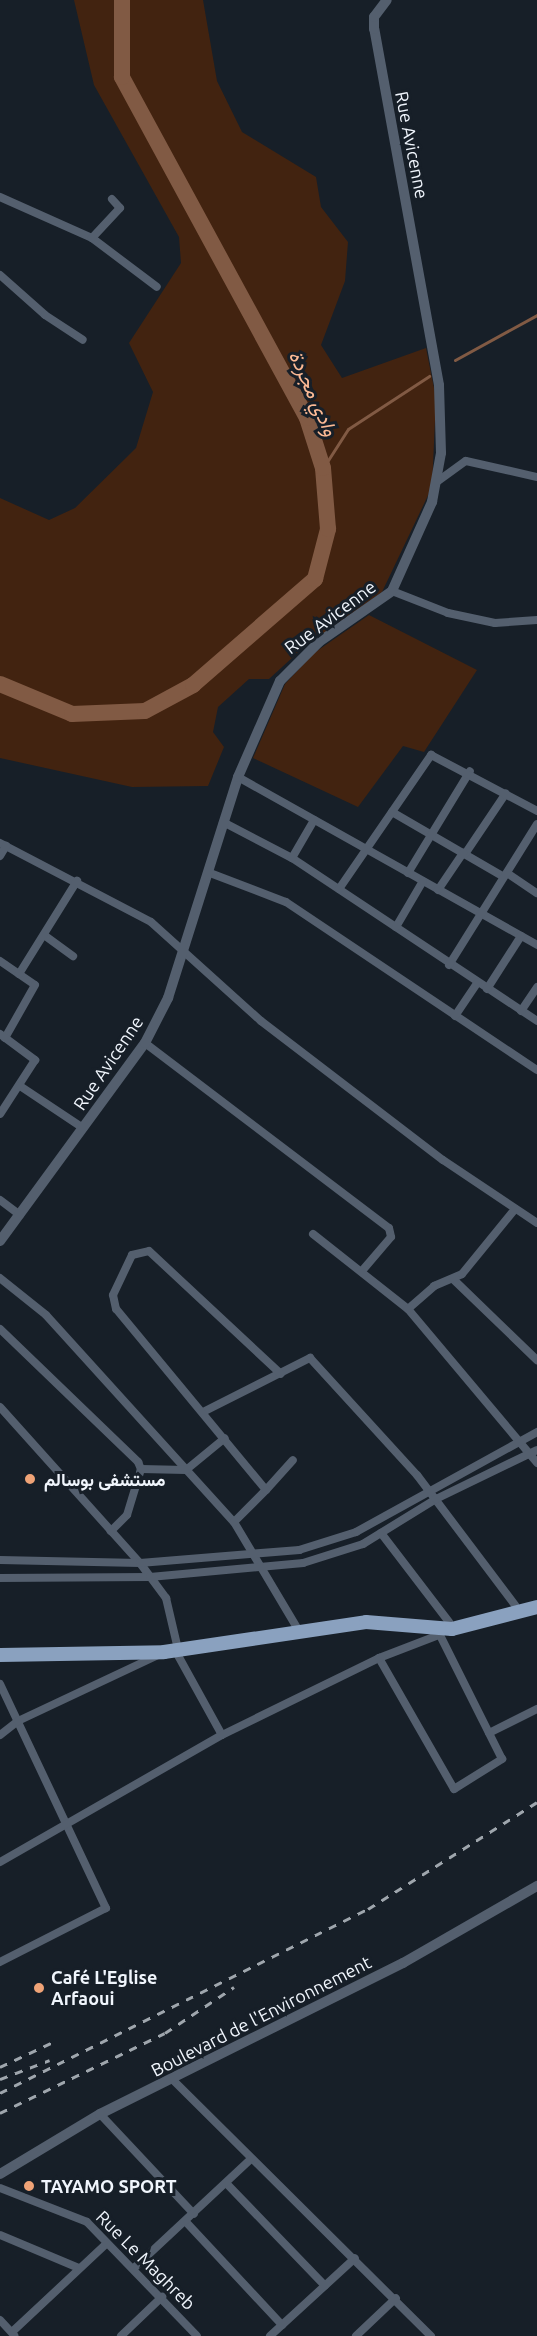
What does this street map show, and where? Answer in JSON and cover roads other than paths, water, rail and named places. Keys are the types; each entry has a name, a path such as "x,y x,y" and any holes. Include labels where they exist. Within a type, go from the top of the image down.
{"main road":[{"path":"440,1628 537,1599"},
{"path":"0,1655 172,1650 366,1622 440,1628 537,1607"}],"street":[{"name":"Rue Avicenne","path":"0,1241 144,1043 186,955 238,777 290,668 392,591 438,482 439,385 374,29 374,17 387,0"},
{"path":"0,197 92,238 157,287"},
{"path":"92,238 120,208 112,199"},
{"path":"0,274 45,315 83,340"},
{"path":"438,482 466,461 537,477"},
{"path":"392,591 448,613 495,623 537,620"},
{"path":"339,889 368,850 431,755 470,771 537,811"},
{"path":"408,873 470,771"},
{"path":"238,777 537,945"},
{"path":"438,890 506,793"},
{"path":"392,812 537,893"},
{"path":"292,858 314,820"},
{"path":"223,822 292,858 537,1022"},
{"path":"449,965 537,824"},
{"path":"0,856 3,844 151,922 261,1021 537,1223"},
{"path":"210,873 286,902 537,1070"},
{"path":"19,974 77,881"},
{"path":"396,927 423,881"},
{"path":"44,935 73,956"},
{"path":"487,989 522,936"},
{"path":"0,961 36,987 3,1036 35,1058 20,1086 0,1114"},
{"path":"455,1017 477,983"},
{"path":"521,1011 537,987"},
{"path":"144,1043 392,1231 362,1271"},
{"path":"20,1086 83,1128"},
{"path":"0,1200 20,1215"},
{"path":"408,1309 434,1286 453,1279 472,1264 515,1209"},
{"path":"313,1234 408,1309 520,1443 533,1452 537,1463"},
{"path":"266,1490 204,1411 116,1309 113,1295 138,1250 149,1251 281,1374"},
{"path":"0,1278 46,1315 234,1522 299,1631"},
{"path":"453,1279 537,1360"},
{"path":"0,1329 141,1469 186,1470 225,1437"},
{"path":"204,1411 310,1358 427,1488 515,1605"},
{"path":"0,1407 140,1563 166,1598 172,1650 222,1735"},
{"path":"0,1560 140,1563 254,1556 298,1550 356,1532 427,1488 520,1443 537,1432"},
{"path":"0,1578 150,1577 261,1568 337,1554 381,1533 436,1499 533,1452"},
{"path":"234,1522 293,1460"},
{"path":"111,1531 127,1515 141,1469"},
{"path":"379,1658 450,1789 502,1762 440,1628 381,1533"},
{"path":"0,1862 222,1735 440,1628"},
{"path":"0,1735 18,1721 172,1650"},
{"path":"0,1684 106,1905 102,1914 2,1961 0,1949"},
{"path":"489,1733 537,1709"},
{"name":"Boulevard de l'Environnement","path":"0,2174 100,2115 403,1963 537,1886"},
{"path":"172,2079 251,2159 396,2298 431,2336"},
{"path":"100,2115 194,2214"},
{"path":"134,2268 227,2184 251,2159"},
{"path":"227,2184 325,2286"},
{"name":"Rue Le Maghreb","path":"0,2188 78,2216 134,2268 197,2336"},
{"path":"186,2222 282,2325"},
{"path":"0,2235 79,2268"},
{"path":"0,2320 14,2334 107,2243"},
{"path":"270,2336 355,2258"},
{"path":"121,2336 162,2297"},
{"path":"360,2335 396,2298"}],"waterway":[{"name":"وادي مجردة","path":"0,684 72,714 145,711 193,685 315,579 328,529 323,468 307,418 122,77 122,0"},
{"path":"455,360 537,315"},
{"path":"323,468 348,429 429,376"}],"railway":[{"path":"0,2093 368,1909 537,1802"},
{"path":"0,2113 165,2033 234,1987"},
{"path":"0,2067 53,2042"},
{"path":"0,2079 50,2060"}],"place":[{"name":"مستشفى بوسالم","path":"30,1479"},
{"name":"Café L'Eglise Arfaoui","path":"39,1988"},
{"name":"TAYAMO SPORT","path":"29,2186"}]}
